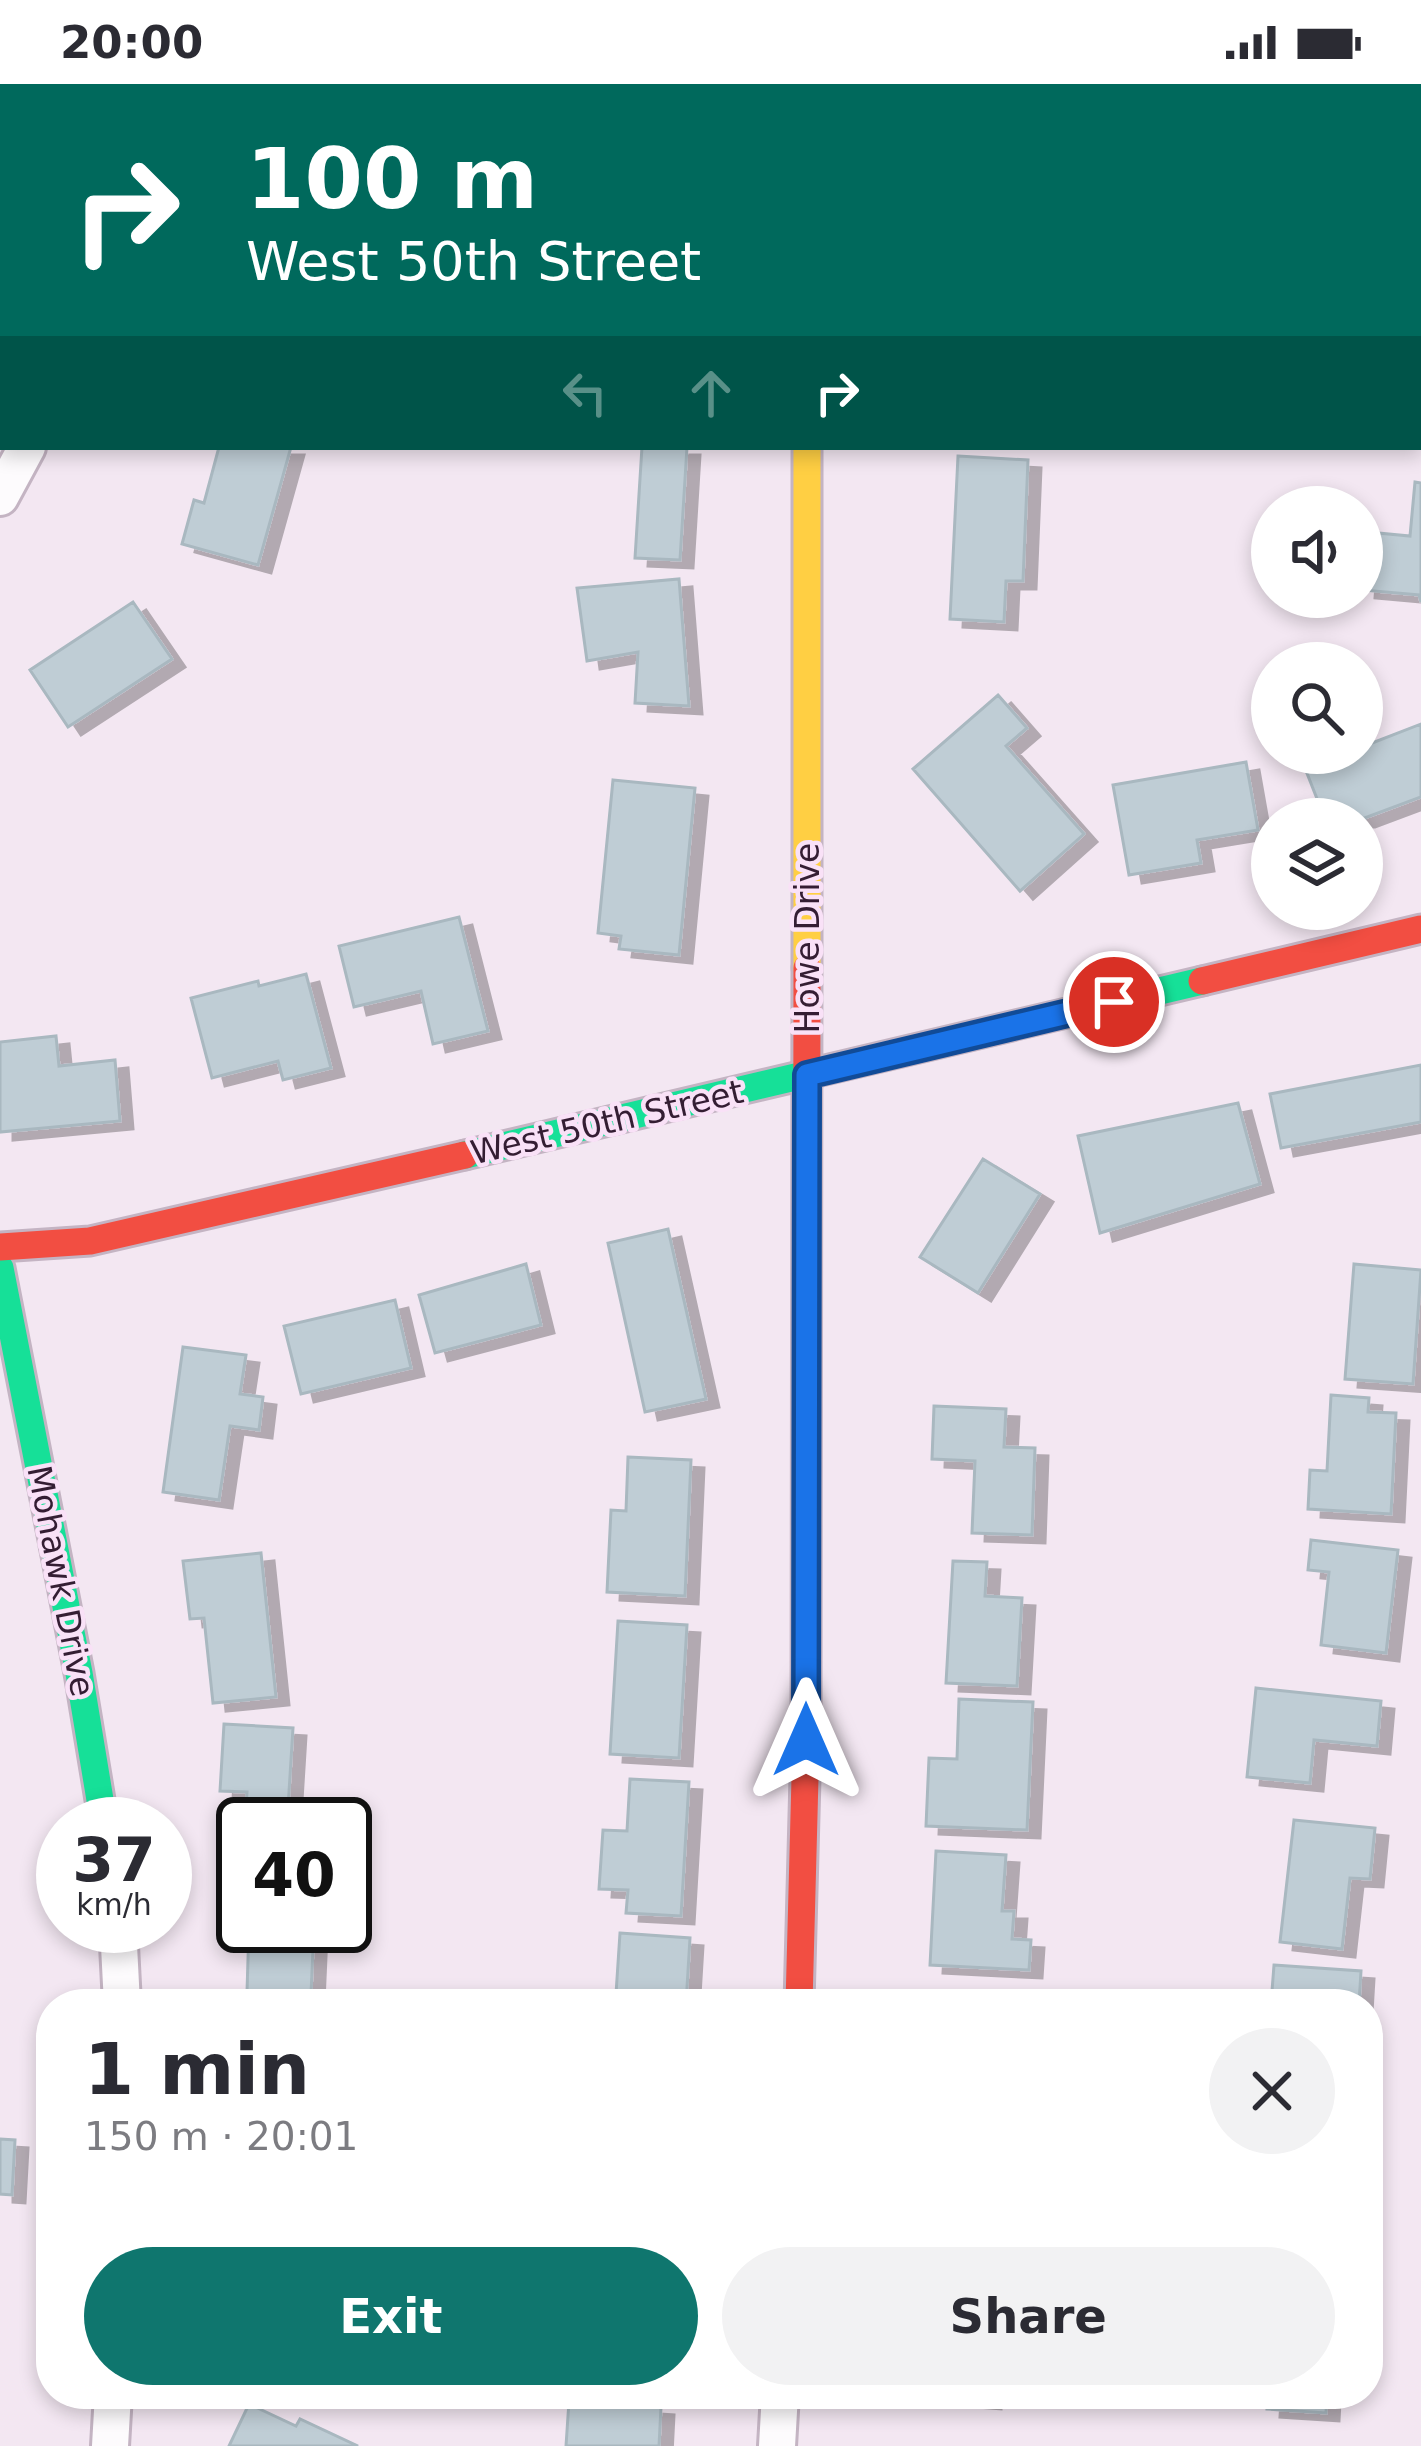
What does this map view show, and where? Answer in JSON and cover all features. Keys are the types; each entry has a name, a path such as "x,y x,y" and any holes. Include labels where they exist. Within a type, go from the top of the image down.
{"street":[{"path":"0,497 25,450"},
{"name":"Howe Drive","path":"799,1989 806,1740 807,450"},
{"name":"West 50th Street","path":"0,1247 113,1236 1421,928"},
{"name":"Mohawk Drive","path":"0,1268 80,1673 100,1797"},
{"path":"119,1953 121,1989"},
{"path":"110,2446 112,2409"},
{"path":"776,2446 779,2409"}],"building":[{"path":"218,450 290,450 258,565 182,544 194,500 204,503"},
{"path":"642,450 687,450 680,560 635,558"},
{"path":"958,456 1028,460 1023,581 1006,581 1004,622 950,619"},
{"path":"1415,482 1421,483 1421,602 1419,595 1383,592 1383,533 1410,536"},
{"path":"679,579 689,706 635,703 638,652 587,661 577,588"},
{"path":"133,602 172,659 68,727 30,670"},
{"path":"998,695 1027,728 1006,746 1084,834 1020,891 913,769"},
{"path":"1421,724 1421,797 1383,811 1383,798 1317,798 1307,774 1383,774 1383,739"},
{"path":"1246,762 1252,798 1251,831 1197,840 1201,863 1129,875 1113,785"},
{"path":"613,780 695,788 679,955 619,949 621,936 598,933"},
{"path":"459,917 488,1031 433,1044 421,991 354,1007 339,946"},
{"path":"306,974 331,1068 283,1080 278,1061 212,1078 191,998"},
{"path":"56,1036 59,1066 115,1060 120,1121 0,1132 0,1042"},
{"path":"1421,1065 1421,1122 1281,1148 1270,1094"},
{"path":"1238,1103 1260,1184 1100,1233 1078,1136"},
{"path":"983,1159 1040,1194 978,1293 920,1257"},
{"path":"668,1229 706,1399 645,1412 608,1243"},
{"path":"526,1264 541,1325 435,1353 419,1295"},
{"path":"1354,1264 1421,1270 1413,1384 1345,1379"},
{"path":"395,1300 411,1368 301,1394 284,1326"},
{"path":"183,1347 246,1355 240,1394 263,1397 259,1430 230,1426 219,1500 163,1492"},
{"path":"1331,1395 1369,1398 1368,1412 1396,1413 1391,1514 1308,1509 1310,1470 1327,1471"},
{"path":"934,1406 1006,1409 1004,1447 1035,1448 1032,1535 972,1533 975,1461 932,1459"},
{"path":"628,1457 691,1460 685,1596 607,1592 611,1510 626,1511"},
{"path":"1311,1540 1398,1550 1386,1653 1321,1645 1329,1572 1308,1570"},
{"path":"261,1553 276,1697 213,1703 204,1618 190,1619 183,1561"},
{"path":"953,1561 987,1562 985,1596 1022,1598 1017,1686 946,1683"},
{"path":"618,1621 687,1625 679,1758 610,1754"},
{"path":"1256,1688 1381,1701 1377,1746 1314,1740 1310,1783 1247,1777"},
{"path":"959,1699 1033,1702 1027,1830 926,1826 929,1758 957,1759"},
{"path":"224,1724 293,1728 289,1797 247,1797 247,1792 220,1791"},
{"path":"630,1779 689,1782 681,1916 626,1913 628,1890 599,1889 603,1830 627,1831"},
{"path":"1294,1820 1375,1828 1370,1879 1350,1878 1342,1949 1280,1942"},
{"path":"936,1851 1006,1855 1002,1911 1014,1911 1012,1939 1031,1940 1029,1970 930,1965"},
{"path":"620,1933 690,1938 687,1989 616,1989"},
{"path":"248,1953 313,1953 311,1989 247,1989"},
{"path":"1274,1965 1361,1971 1360,1989 1272,1989"},
{"path":"0,2139 15,2140 12,2195 0,2194"},
{"path":"247,2409 260,2409 296,2426 300,2419 358,2446 229,2446"},
{"path":"568,2409 661,2409 659,2446 566,2446"},
{"path":"1267,2409 1326,2409 1326,2413"}],"traffic: fast":[{"path":"465,1155 1202,981"},
{"path":"0,1268 100,1797"}],"traffic: slow":[{"path":"807,450 807,968"}],"traffic: jam":[{"path":"1202,981 1421,929"},
{"path":"799,1989 806,1740 807,968"},
{"path":"0,1247 90,1241 465,1155"}],"route":[{"path":"806,1740 807,1075 1114,1002"}]}
